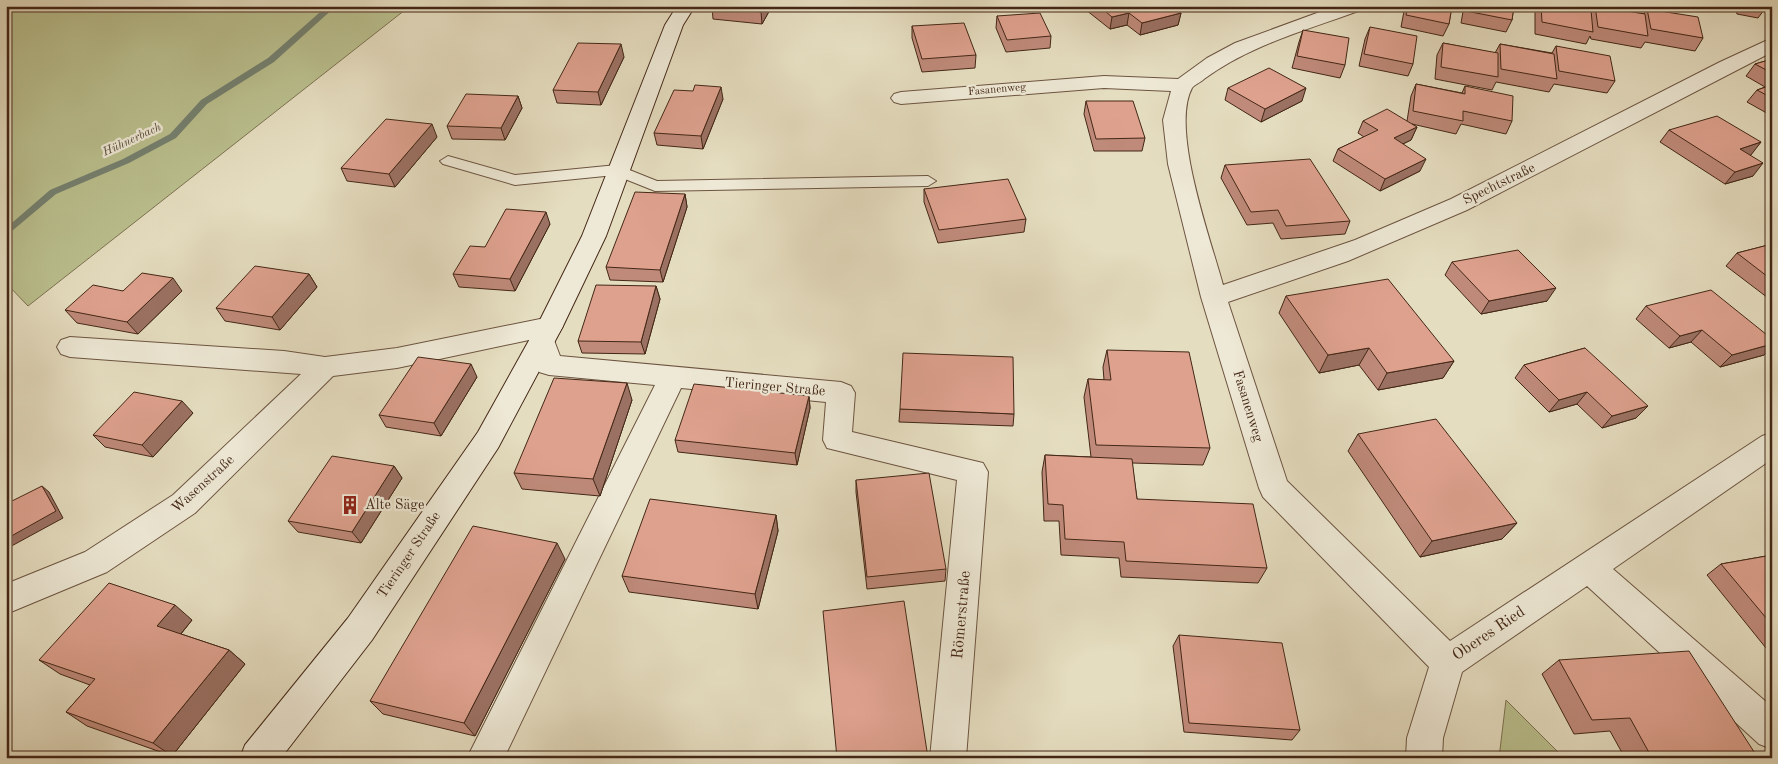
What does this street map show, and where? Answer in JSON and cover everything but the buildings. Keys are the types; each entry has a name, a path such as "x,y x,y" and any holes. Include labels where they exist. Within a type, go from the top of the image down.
{"street":[{"name":"Tieringer Straße","path":"258,758 360,628 477,457 546,333 594,236 617,170 638,122 674,25 686,6"},
{"path":"1183,85 1214,62 1242,47 1354,6"},
{"name":"Spechtstraße","path":"1214,296 1310,267 1414,225 1527,170 1709,74 1772,44"},
{"name":"Fasanenweg","path":"901,98 1104,82 1183,85 1174,120 1179,164 1214,296 1274,488 1448,662"},
{"name":"Tieringer Straße","path":"546,333 549,366 841,393 837,440 973,472"},
{"path":"70,347 284,361 326,367 397,358 546,333"},
{"name":"Wasenstraße","path":"6,599 96,562 184,504 326,367"},
{"path":"485,758 672,378"},
{"name":"Oberes Ried","path":"1424,758 1426,738 1448,662 1772,444"},
{"name":"Römerstraße","path":"948,758 954,717 973,472"},
{"path":"1588,568 1772,731"}],"lane":[{"path":"448,161 516,180 617,170 655,186 928,181"}],"green space":[{"path":"6,6 410,6 28,306 6,283"},
{"path":"1506,700 1564,758 1499,758"}],"waterway":[{"name":"Hühnerbach","path":"6,233 53,192 126,161 173,136 204,102 271,60 332,6"}],"place":[{"name":"Alte Säge","path":"350,505"}]}
